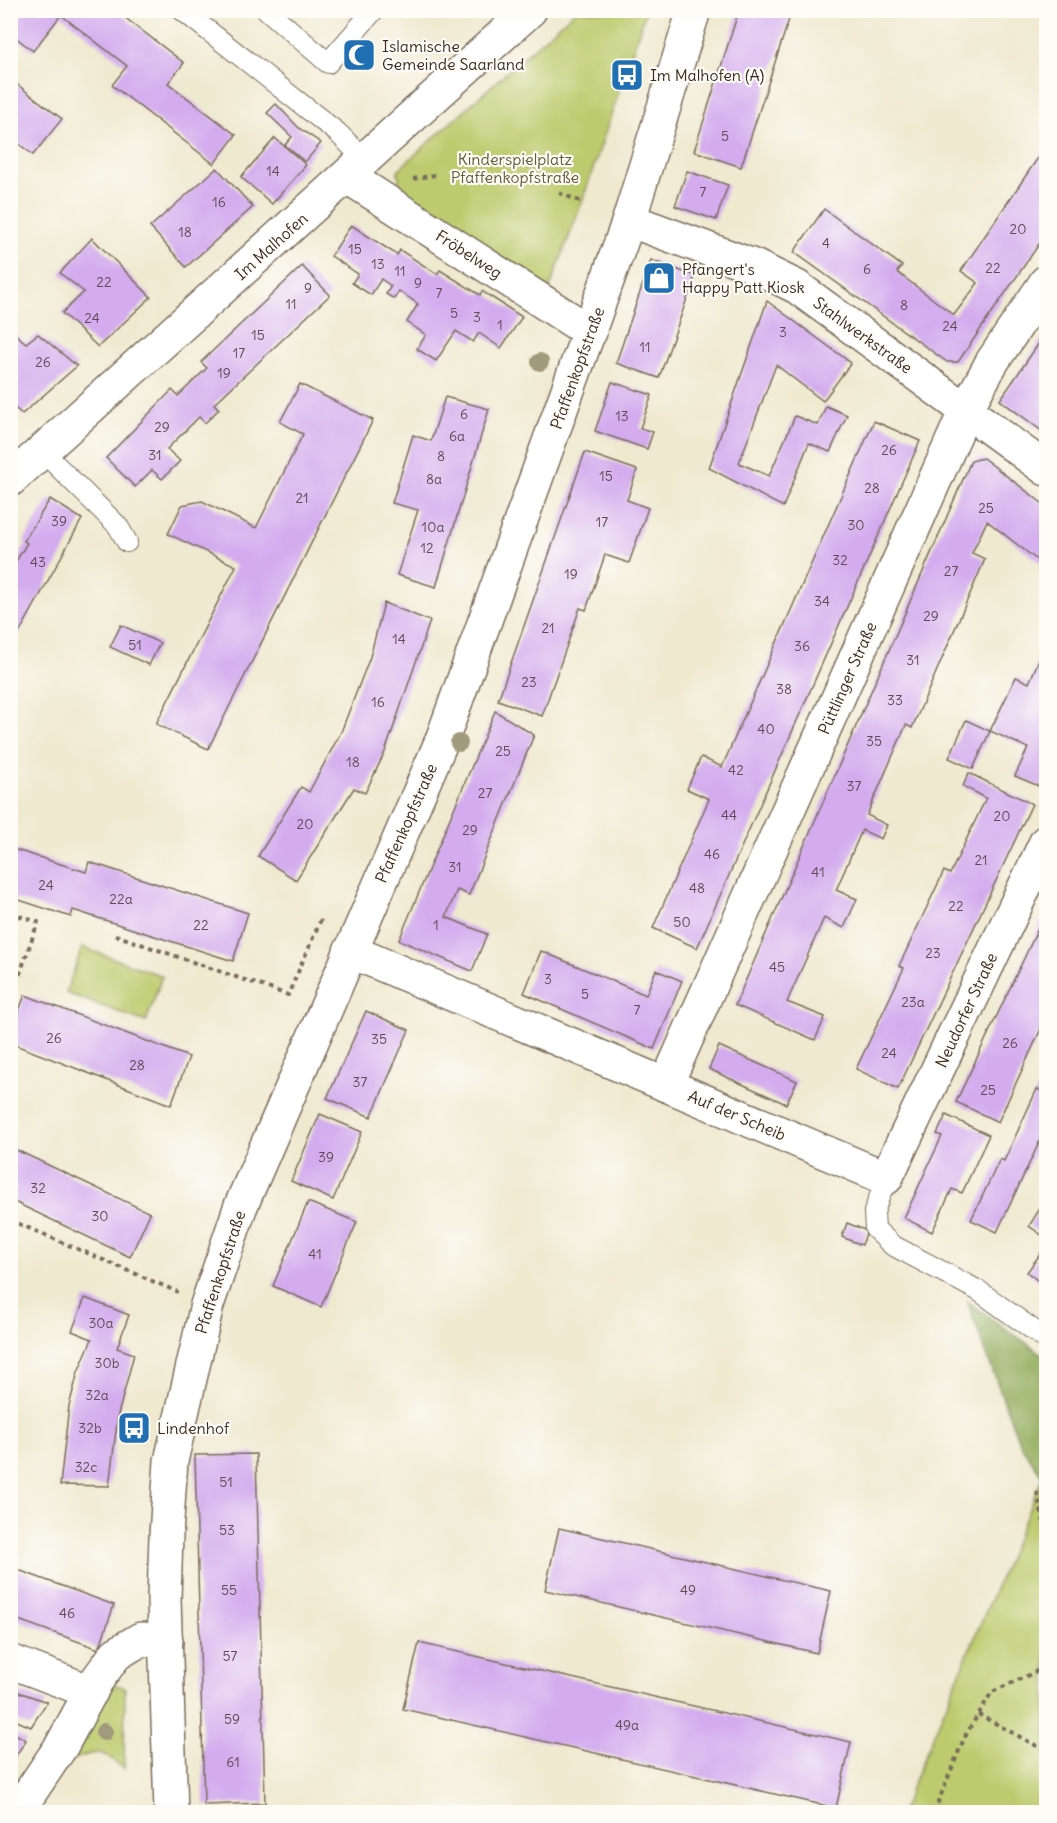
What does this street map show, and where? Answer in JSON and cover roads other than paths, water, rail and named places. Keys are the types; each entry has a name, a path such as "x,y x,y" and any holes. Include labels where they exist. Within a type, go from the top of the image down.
{"street":[{"name":"Im Malhofen","path":"10,480 357,169 530,10"},
{"name":"Pfaffenkopfstraße","path":"171,1812 164,1599 171,1461 207,1305 240,1208 442,740 629,220 694,10"},
{"name":"Fröbelweg","path":"357,169 590,332"},
{"name":"Stahlwerkstraße","path":"629,220 756,267 797,287 1047,469"},
{"name":"Püttlinger Straße","path":"666,1085 966,410 992,362 1047,282"},
{"name":"Neudorfer Straße","path":"886,1178 1047,842"},
{"name":"Auf der Scheib","path":"350,951 886,1178"},
{"path":"18,1812 62,1745 91,1692 116,1653 141,1639 166,1641"},
{"path":"10,1661 91,1692"}],"lane":[{"path":"182,10 338,133 357,169"},
{"path":"267,10 328,63 374,10"},
{"path":"41,450 118,526 127,542"},
{"path":"886,1178 874,1212 875,1229 892,1245 979,1291 1047,1339"}],"place":[{"name":"Islamische Gemeinde Saarland","path":"359,55"},
{"name":"Im Malhofen (A)","path":"627,75"},
{"name":"Pfangert's Happy Patt Kiosk","path":"659,278"},
{"name":"Lindenhof","path":"134,1428"}],"park label":[{"name":"Kinderspielplatz Pfaffenkopfstraße","path":"515,168"}]}
